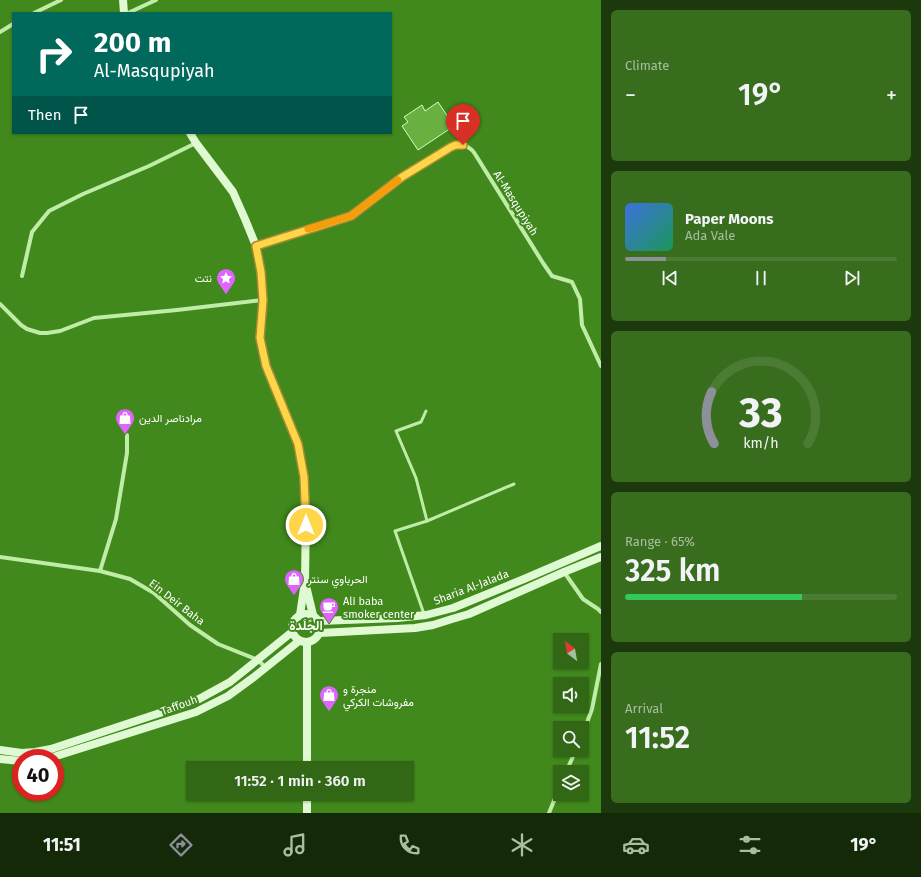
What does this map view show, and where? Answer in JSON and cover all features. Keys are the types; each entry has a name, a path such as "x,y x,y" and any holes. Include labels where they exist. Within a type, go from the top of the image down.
{"street":[{"path":"36,12 61,0"},
{"path":"123,0 124,12"},
{"path":"130,12 156,0"},
{"path":"0,32 12,25"},
{"path":"191,134 233,192 256,246 261,272 263,300 260,338 266,366 298,444 304,477 306,511 305,581 300,615"},
{"path":"22,276 32,232 49,211 196,143"},
{"name":"Al-Masqupiyah","path":"256,246 351,216 402,177 451,147 460,145 466,146 475,154 543,264 552,276 572,282 580,299 582,325 601,366"},
{"path":"0,304 21,325 40,333 47,333 60,331 94,318 263,300"},
{"path":"100,571 116,519 127,453 127,434"},
{"name":"Sharia Al-Jalada","path":"316,618 397,618 424,616 453,608 601,546"},
{"name":"Ein Deir Baha","path":"0,557 100,571 130,579 154,593 190,625 218,644 258,660 266,668"},
{"name":"Sharia Al-Jalada","path":"320,633 415,628 452,620 601,557"},
{"path":"556,565 564,572 583,599 601,612"},
{"path":"305,581 320,628 320,633 315,639 303,641 296,638 292,632 292,625 295,618 300,615 308,614 316,618"},
{"path":"0,750 22,753 51,749 199,699 230,682 292,632"},
{"path":"303,641 307,761"},
{"name":"Taffouh","path":"64,754 196,712 228,696 303,641"},
{"path":"588,721 592,709 601,664"},
{"path":"0,759 12,760"},
{"path":"307,801 307,813"},
{"path":"549,813 554,801"}],"lane":[{"path":"426,411 421,422 396,431 416,478 427,521"},
{"path":"424,616 395,531 427,521 514,484"}],"building":[{"path":"438,102 454,126 418,150 402,126 408,122 404,117 422,105 425,111"}],"slow traffic":[{"path":"308,229 351,216 398,180"}],"place":[{"name":"نتت","path":"226,295"},
{"name":"مرادناصر الدين","path":"125,435"},
{"name":"الحرباوي سنتر","path":"294,596"},
{"name":"Ali baba smoker center","path":"329,624"},
{"name":"منجرة و مفروشات الكركي","path":"329,712"}],"district":[{"name":"الجًلَدة","path":"306,625"}],"route":[{"path":"306,525 304,477 298,444 266,366 260,338 263,300 261,272 256,246 351,216 402,177 451,147 463,145"}]}
